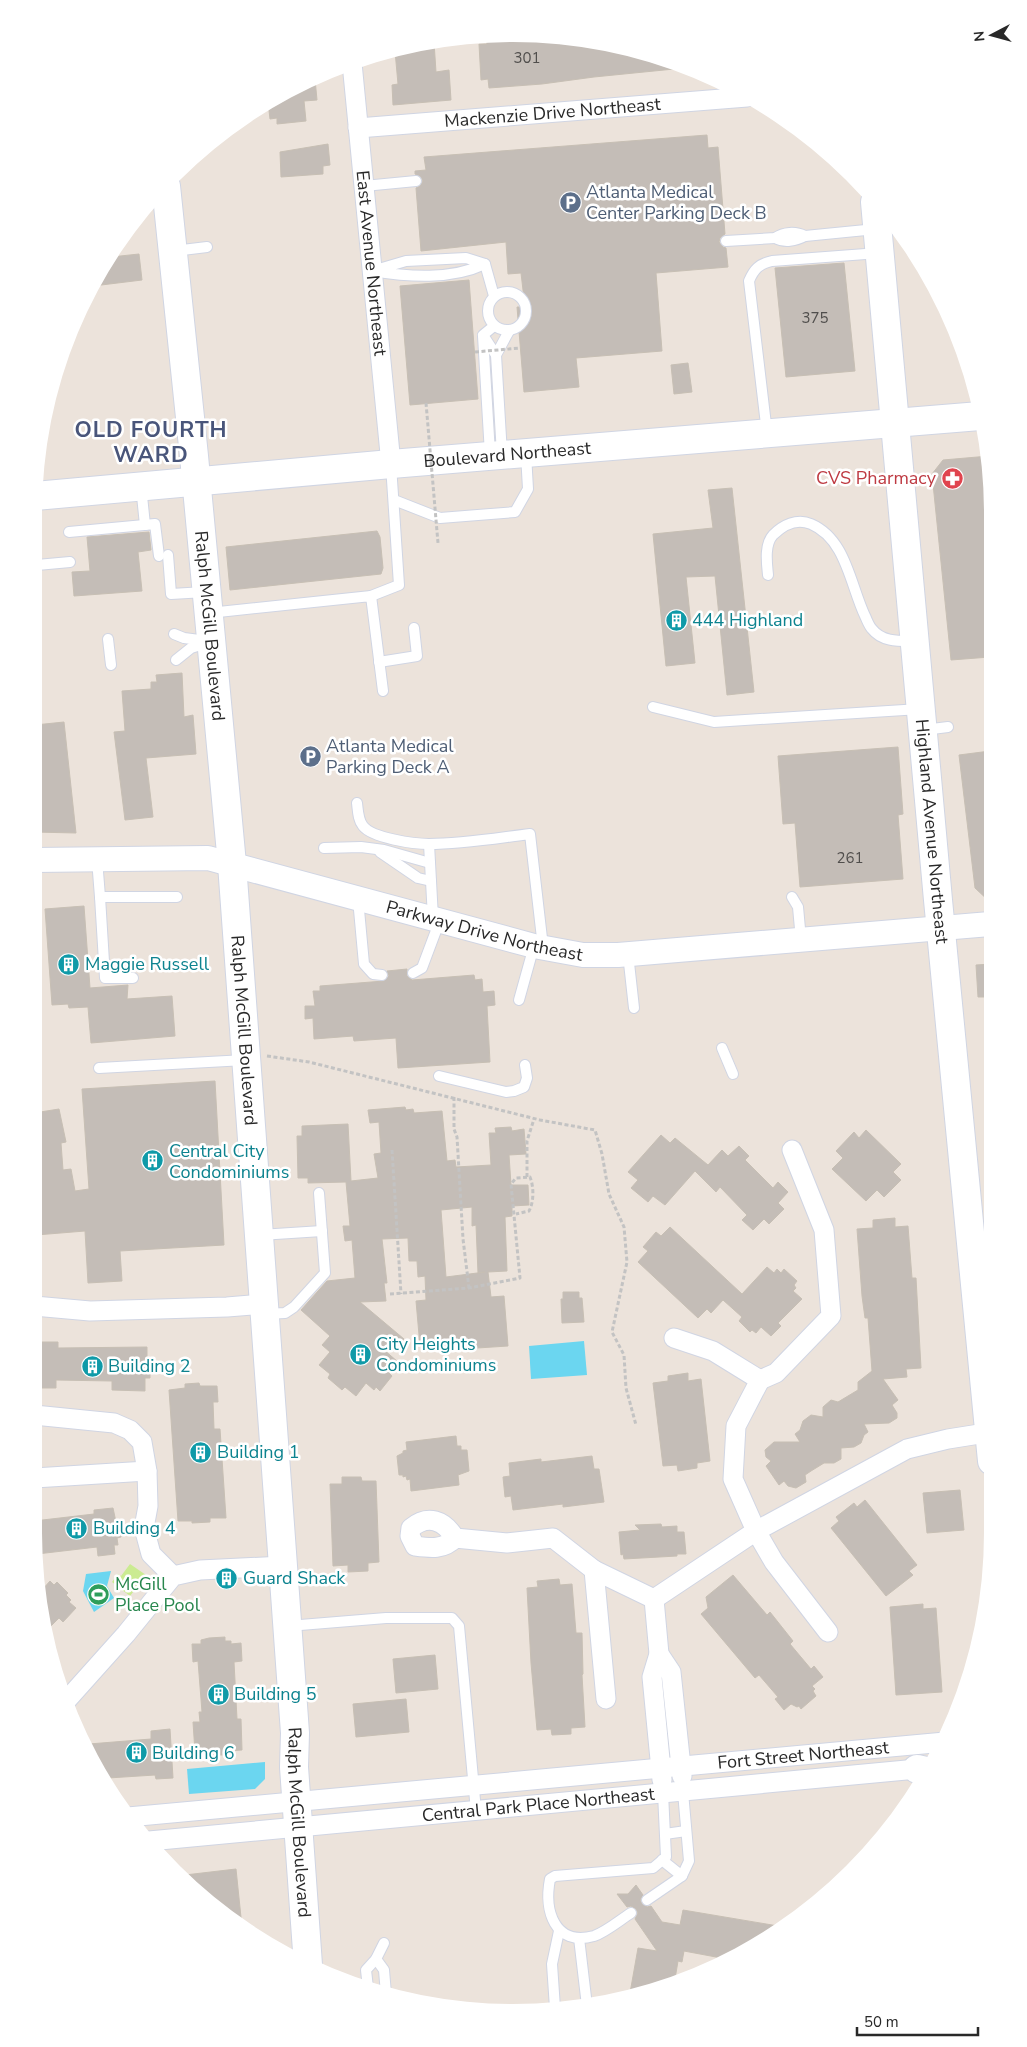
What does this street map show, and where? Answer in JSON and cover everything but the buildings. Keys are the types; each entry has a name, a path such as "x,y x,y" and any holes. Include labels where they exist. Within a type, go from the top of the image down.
{"main road":[{"name":"Ralph McGill Boulevard","path":"167,194 208,602 232,864 255,1058 259,1235 295,1733 294,1767 307,1957"},
{"name":"Highland Avenue Northeast","path":"876,213 915,641 931,722 940,929 984,1363"},
{"name":"Boulevard Northeast","path":"43,495 391,464 974,417"}],"street":[{"name":"East Avenue Northeast","path":"353,71 391,464"},
{"name":"Mackenzie Drive Northeast","path":"358,128 735,98"},
{"name":"Parkway Drive Northeast","path":"42,860 208,858 539,947 583,955 628,954 984,925"},
{"path":"792,1150 824,1230 831,1316 776,1373 760,1380 736,1426 733,1479 756,1531 774,1562 828,1632"},
{"path":"42,1307 90,1311 227,1307 264,1309"},
{"path":"674,1338 713,1351 760,1380"},
{"path":"42,1416 114,1423 130,1430 142,1442 147,1471 148,1506 144,1528 151,1554 173,1576"},
{"path":"654,1599 756,1531 907,1449 984,1433"},
{"path":"42,1478 147,1471"},
{"path":"455,1538 507,1543 553,1538 594,1570 654,1599"},
{"path":"71,1695 126,1634 173,1576 200,1570 283,1566"},
{"path":"594,1570 606,1699"},
{"path":"654,1599 659,1654 652,1676 663,1793"},
{"path":"659,1654 671,1672 683,1792"},
{"name":"Fort Street Northeast","path":"661,1767 936,1743"},
{"name":"Central Park Place Northeast","path":"137,1816 661,1767"},
{"name":"Central Park Place Northeast","path":"156,1840 921,1769"}],"lane":[{"path":"364,186 416,181"},
{"path":"726,241 775,238 781,241 798,240 805,236 878,241"},
{"path":"767,434 749,281 752,272 760,264 772,261 878,241"},
{"path":"172,251 207,247"},
{"path":"372,271 406,261 466,258 485,264"},
{"path":"372,271 408,277 468,272 485,264"},
{"path":"485,264 494,296 488,308 488,314 494,326 509,331"},
{"path":"494,296 507,291 519,295 524,300 527,313 521,325 509,331 496,355"},
{"path":"482,335 494,326"},
{"path":"394,500 440,518 515,512 528,489 506,455 482,335"},
{"path":"482,335 496,355 506,455"},
{"path":"69,532 156,524 171,594 208,602 371,596 399,585 391,464"},
{"path":"141,486 145,525"},
{"path":"768,576 766,557 771,537 785,525 804,521 822,528 832,538 842,557 871,629 881,638 915,641"},
{"path":"42,565 70,562"},
{"path":"371,596 383,691"},
{"path":"379,662 417,656 414,628"},
{"path":"174,634 184,638 211,641"},
{"path":"108,640 110,665"},
{"path":"176,660 191,648 211,641"},
{"path":"653,708 714,722 931,722"},
{"path":"357,803 360,820 367,830 392,838 429,844 530,834 539,947 519,1000"},
{"path":"413,973 422,968 436,919 431,882 429,844"},
{"path":"324,848 351,846 372,848 430,863"},
{"path":"372,848 418,878 431,882"},
{"path":"97,859 105,978 133,978"},
{"path":"100,897 177,897"},
{"path":"792,897 798,907 801,940"},
{"path":"358,898 364,964 373,974 382,975"},
{"path":"628,954 634,1008"},
{"path":"722,1048 733,1074"},
{"path":"99,1068 255,1058"},
{"path":"439,1076 506,1092 514,1091 524,1087 527,1078 525,1065"},
{"path":"264,1309 285,1313 294,1307 325,1273 319,1192"},
{"path":"259,1235 322,1231"},
{"path":"287,1626 386,1618 452,1618 459,1626 476,1811"},
{"path":"647,1900 682,1876 689,1861 683,1792"},
{"path":"631,1912 595,1936 579,1938 568,1936 559,1930 550,1916 550,1879 555,1876 652,1868 666,1857 663,1793"},
{"path":"665,1834 686,1832"},
{"path":"662,1860 682,1876"},
{"path":"555,2002 552,1964 559,1930"},
{"path":"579,1938 586,1998"},
{"path":"367,1981 366,1970 376,1959 384,1942"},
{"path":"376,1959 384,1970 385,1986"}],"path":[{"path":"475,352 520,348"},
{"path":"426,403 438,542"},
{"path":"255,1058 309,1062 454,1097 534,1119 595,1130 602,1154 608,1194 624,1227 626,1262 612,1332 624,1355 626,1388 636,1424"},
{"path":"454,1097 454,1129 457,1137 463,1238 469,1288"},
{"path":"526,1177 527,1141 534,1119"},
{"path":"392,1150 401,1294"},
{"path":"390,1294 469,1288 520,1278 516,1214 512,1205 512,1184 516,1178 530,1177 533,1183 532,1205 529,1211 516,1214"}],"green space":[{"path":"130,1564 146,1575 130,1596 112,1582 118,1574 121,1576"}],"water":[{"path":"584,1341 587,1375 531,1379 529,1346"},
{"name":"McGill Place Pool","path":"111,1571 107,1586 114,1598 94,1612 83,1591 86,1574"},
{"path":"265,1762 265,1779 255,1789 189,1794 187,1769"}],"place":[{"name":"Atlanta Medical Center Parking Deck B","path":"570,202"},
{"name":"CVS Pharmacy","path":"952,478"},
{"name":"444 Highland","path":"676,620"},
{"name":"Atlanta Medical Parking Deck A","path":"310,756"},
{"name":"Maggie Russell","path":"69,964"},
{"name":"Central City Condominiums","path":"153,1161"},
{"name":"City Heights Condominiums","path":"360,1354"},
{"name":"Building 2","path":"92,1366"},
{"name":"Building 1","path":"201,1452"},
{"name":"Building 4","path":"77,1528"},
{"name":"Guard Shack","path":"227,1578"},
{"name":"McGill Place Pool","path":"99,1594"},
{"name":"Building 5","path":"218,1694"},
{"name":"Building 6","path":"136,1753"}],"district":[{"name":"OLD FOURTH WARD","path":"151,442"}]}
